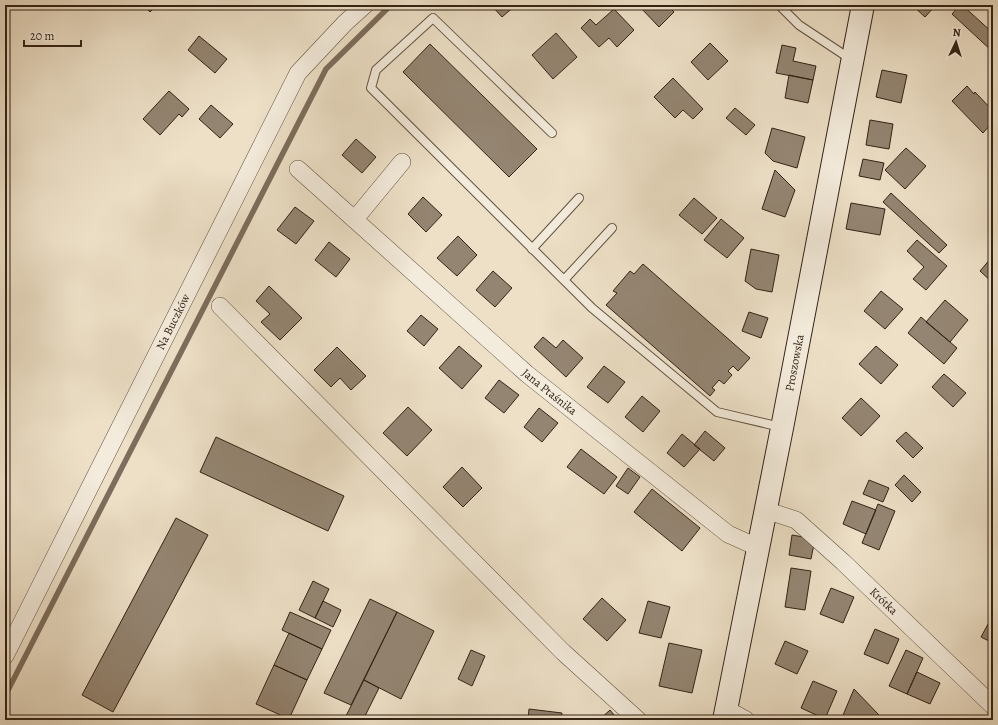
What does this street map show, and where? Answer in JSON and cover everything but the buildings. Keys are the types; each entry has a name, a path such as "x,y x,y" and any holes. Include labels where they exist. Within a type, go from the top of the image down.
{"main road":[{"name":"Proszowska","path":"725,714 757,547 782,428 863,5"}],"street":[{"name":"Na Buczków","path":"5,656 298,73 345,23 365,5"},
{"path":"355,220 402,162"},
{"name":"Jana Ptaśnika","path":"298,169 527,374 728,534 757,547"},
{"path":"220,306 563,652 638,720"},
{"name":"Krótka","path":"765,510 796,520 843,562 993,706"},
{"path":"725,714 746,720"}],"lane":[{"path":"779,5 799,25 852,61"},
{"path":"552,133 433,18 376,70 371,88 592,308 717,412 782,428"},
{"path":"532,249 579,198"},
{"path":"564,280 612,228"}],"waterway":[{"path":"5,696 326,69 391,5"}]}
